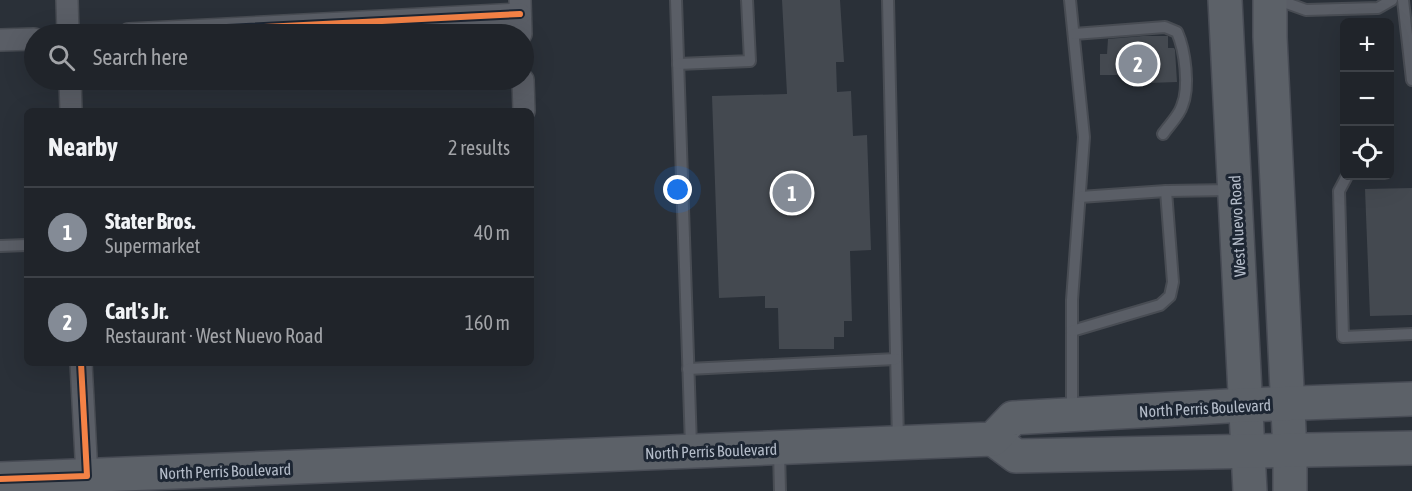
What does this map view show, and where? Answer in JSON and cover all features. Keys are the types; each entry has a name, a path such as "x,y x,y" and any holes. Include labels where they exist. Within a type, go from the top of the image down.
{"main road":[{"name":"West Nuevo Road","path":"1225,0 1250,491"},
{"path":"1270,0 1290,491"},
{"name":"North Perris Boulevard","path":"0,479 993,439 1013,418 1246,405 1412,399"},
{"path":"993,439 1016,456 1412,448"}],"street":[{"path":"67,0 68,24"},
{"path":"347,24 521,16"},
{"path":"0,40 24,39"},
{"path":"70,90 71,108"},
{"path":"523,90 524,108"},
{"path":"81,366 87,476"}],"lane":[{"path":"676,0 692,452"},
{"path":"678,64 750,61 747,0"},
{"path":"888,0 898,443"},
{"path":"1070,0 1084,137 1072,300 1072,415"},
{"path":"1278,0 1306,10 1378,8 1392,0"},
{"path":"1403,0 1412,80"},
{"path":"1074,34 1165,27 1177,32 1183,46 1186,91 1182,108 1163,134"},
{"path":"1345,180 1339,191 1343,337 1412,334"},
{"path":"1080,197 1235,190"},
{"path":"1072,331 1160,305 1170,296 1173,282 1166,192"},
{"path":"0,246 24,245"},
{"path":"688,369 896,359"},
{"path":"779,448 780,491"}],"building":[{"path":"782,0 840,0 844,62 836,62 837,92 851,91 853,136 867,135 871,250 850,251 852,321 844,321 844,337 834,337 834,349 779,349 778,308 765,308 765,296 719,298 712,96 787,94"},
{"path":"1168,36 1168,48 1175,50 1177,82 1148,83 1148,75 1100,75 1100,54 1107,54 1108,39"},
{"path":"1412,188 1412,315 1370,316 1365,189"}],"cycle path":[{"path":"324,24 520,14"},
{"path":"0,479 87,476 81,366"}],"place":[{"name":"Carl's Jr.","path":"1138,64"},
{"name":"Stater Bros.","path":"792,193"}]}
